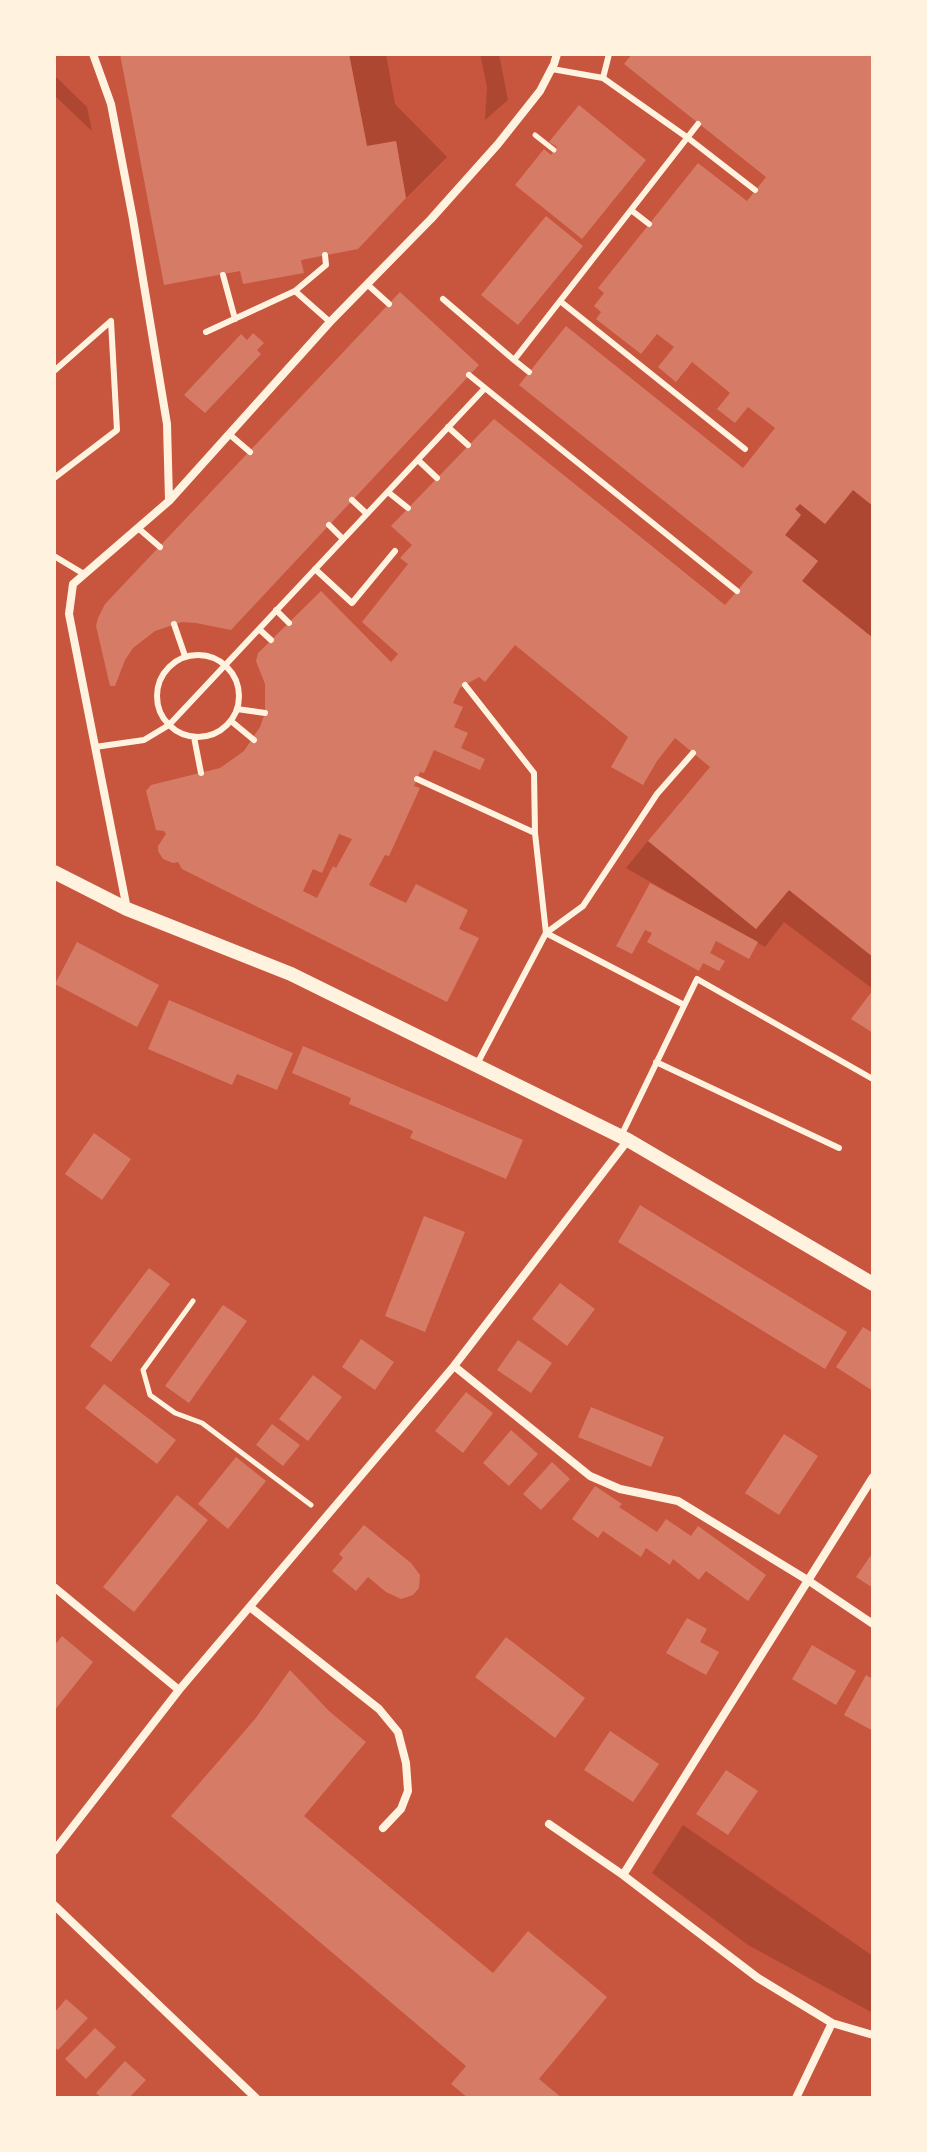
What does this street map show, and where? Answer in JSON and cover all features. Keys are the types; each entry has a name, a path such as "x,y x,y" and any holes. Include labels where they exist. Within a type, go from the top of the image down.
{"street":[{"path":"93,54 111,104 133,219 167,424 169,501"},
{"path":"127,909 69,614 73,584 169,501 330,322 431,219 540,91 557,54"},
{"path":"54,872 127,909 291,974 624,1138 873,1284"},
{"path":"54,1851 179,1690 454,1366 624,1138"},
{"path":"454,1366 590,1476 620,1489 678,1501 873,1624"},
{"path":"623,1875 873,1477"},
{"path":"54,1587 179,1690"},
{"path":"250,1607 379,1709 398,1732 406,1763 408,1791 401,1809 383,1828"},
{"path":"549,1824 623,1875 758,1978 832,2023 873,2035"},
{"path":"54,1905 256,2098"},
{"path":"796,2098 832,2023"}],"lane":[{"path":"603,78 609,54"},
{"path":"552,69 603,78 755,190"},
{"path":"514,360 698,124"},
{"path":"631,210 649,224"},
{"path":"206,332 295,291 326,265 325,255"},
{"path":"223,275 235,319"},
{"path":"368,285 389,304"},
{"path":"295,291 330,322"},
{"path":"443,299 529,372"},
{"path":"560,301 745,449"},
{"path":"54,371 111,321 117,430 54,478"},
{"path":"469,375 737,591"},
{"path":"95,747 144,740 169,725 485,388"},
{"path":"448,427 468,445"},
{"path":"229,434 250,452"},
{"path":"418,460 437,478"},
{"path":"388,492 408,508"},
{"path":"352,500 367,514"},
{"path":"329,525 343,539"},
{"path":"138,528 160,547"},
{"path":"315,569 352,603 395,551"},
{"path":"54,556 84,574"},
{"path":"276,610 289,623"},
{"path":"174,624 185,656"},
{"path":"259,629 271,640"},
{"path":"198,654 210,657 232,671 238,683 240,696 231,721 208,736 194,737 180,733 161,714 157,700 163,673 185,656 198,654"},
{"path":"465,685 534,773 535,833 546,933"},
{"path":"237,709 265,713"},
{"path":"231,721 254,740"},
{"path":"194,737 201,773"},
{"path":"476,1065 546,933 583,906 657,794 693,753"},
{"path":"417,779 535,833"},
{"path":"546,933 684,1005"},
{"path":"624,1138 656,1062 697,979 871,1078"},
{"path":"656,1062 839,1148"}],"path":[{"path":"535,135 554,150"},
{"path":"193,1301 143,1370 150,1395 175,1413 202,1423 327,1517"}],"shaded area":[{"path":"349,54 386,54 395,104 447,157 406,198 396,141 367,146"},
{"path":"480,54 499,54 508,100 485,120 487,87"},
{"path":"54,75 87,107 92,131 54,95"},
{"path":"853,490 873,506 873,638 802,581 818,561 785,535 801,515 795,509 800,504"},
{"path":"648,841 756,929 789,890 873,957 873,989 784,922 765,947 626,868"},
{"path":"683,1825 873,1956 873,2013 748,1945 652,1873"}],"building":[{"path":"120,54 349,54 367,146 396,141 406,198 358,249 301,260 304,273 243,284 240,271 164,285"},
{"path":"632,54 873,54 873,506 853,490 825,524 800,504 795,509 801,515 785,535 818,561 802,581 873,638 873,957 789,890 756,929 648,841 710,767 675,738 643,785 611,767 628,737 515,645 485,682 479,677 460,688 453,703 463,707 454,727 468,733 461,748 485,759 480,770 434,750 424,773 420,772 414,786 420,788 389,856 385,855 369,885 406,903 416,884 468,910 459,929 479,938 447,1002 182,869 178,862 163,859 158,846 166,834 156,830 146,791 151,785 220,768 244,751 265,713 265,684 256,661 258,653 321,591 391,662 398,654 362,622 408,564 400,558 412,545 391,526 494,419 725,605 753,572 519,385 566,326 743,468 775,428 748,407 735,423 717,409 730,393 692,362 676,382 658,367 674,347 657,334 641,354 596,319 601,312 594,306 604,293 598,288 698,163 747,201 766,177 624,64","holes":["339,834 352,839 336,868 333,866 317,898 303,891 313,869 322,873"]},
{"path":"579,105 646,160 582,239 515,185 544,149 551,155 557,147 549,142"},
{"path":"546,216 583,246 518,325 481,295"},
{"path":"400,292 479,365 231,630 182,622 155,631 133,648 115,686 110,686 96,626 105,604"},
{"path":"253,333 264,343 257,350 261,354 205,413 184,395 241,334 247,340"},
{"path":"650,883 758,942 749,959 716,941 710,953 725,961 719,971 703,963 699,971 647,942 652,933 645,930 632,954 616,946"},
{"path":"77,942 159,985 137,1027 55,984"},
{"path":"873,990 873,1033 851,1019"},
{"path":"169,1000 293,1053 277,1090 237,1074 232,1085 148,1049"},
{"path":"303,1046 523,1140 506,1179 410,1138 413,1131 349,1104 351,1098 292,1073"},
{"path":"94,1133 131,1159 102,1200 65,1174"},
{"path":"640,1205 847,1332 825,1369 618,1242"},
{"path":"424,1216 465,1232 425,1332 385,1316"},
{"path":"149,1268 170,1284 111,1362 90,1346"},
{"path":"560,1283 595,1309 567,1346 532,1319"},
{"path":"223,1305 247,1321 189,1403 165,1386"},
{"path":"863,1327 873,1333 873,1391 836,1367"},
{"path":"361,1339 394,1362 375,1390 342,1367"},
{"path":"518,1340 552,1363 531,1393 497,1370"},
{"path":"313,1375 342,1397 308,1441 279,1419"},
{"path":"104,1384 176,1440 157,1464 85,1408"},
{"path":"466,1392 493,1413 463,1453 435,1431"},
{"path":"591,1407 664,1437 651,1467 578,1437"},
{"path":"272,1424 300,1445 283,1466 256,1445"},
{"path":"511,1430 538,1454 509,1486 483,1463"},
{"path":"784,1434 818,1456 779,1515 745,1493"},
{"path":"236,1457 266,1481 228,1529 198,1504"},
{"path":"552,1462 570,1479 541,1510 523,1494"},
{"path":"595,1486 622,1504 619,1507 657,1532 666,1519 691,1536 698,1526 766,1575 748,1601 706,1571 699,1580 673,1559 670,1565 646,1548 641,1557 603,1531 598,1538 572,1519"},
{"path":"177,1495 208,1520 134,1612 103,1587"},
{"path":"364,1525 411,1563 420,1575 419,1588 413,1595 401,1599 386,1592 368,1577 356,1591 332,1571 343,1558 339,1554"},
{"path":"873,1552 873,1588 856,1577"},
{"path":"687,1618 707,1629 700,1642 719,1652 706,1675 666,1653"},
{"path":"62,1636 93,1662 54,1711 54,1646"},
{"path":"506,1637 585,1698 555,1738 475,1677"},
{"path":"812,1645 856,1671 836,1705 792,1679"},
{"path":"290,1670 329,1711 366,1742 304,1816 493,1973 528,1931 607,1997 539,2079 562,2098 468,2098 451,2084 466,2066 171,1816 255,1719"},
{"path":"866,1675 873,1679 873,1731 844,1715"},
{"path":"610,1731 659,1764 633,1802 584,1770"},
{"path":"726,1770 758,1791 728,1835 696,1814"},
{"path":"66,1999 88,2018 58,2050 54,2047 54,2013"},
{"path":"95,2028 116,2047 86,2079 65,2059"},
{"path":"125,2061 146,2080 129,2098 102,2098 96,2093"}]}
